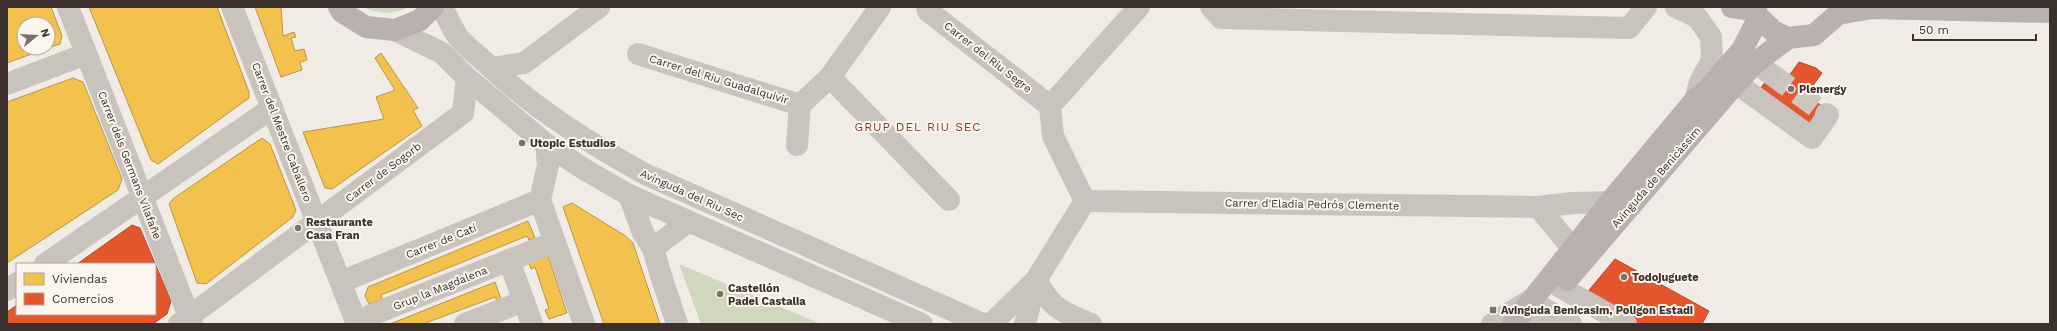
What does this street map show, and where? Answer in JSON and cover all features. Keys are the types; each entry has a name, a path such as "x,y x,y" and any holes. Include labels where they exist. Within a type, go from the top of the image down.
{"main road":[{"path":"339,7 342,12 366,28 395,30 420,20 433,7"},
{"path":"1732,7 1756,12 1773,31 1788,38 1814,35 1838,11 1872,8 2050,12"},
{"name":"Avinguda de Benicàssim","path":"1536,313 1573,249 1695,100 1708,89 1742,50 1756,12"},
{"name":"Avinguda de Benicàssim","path":"1513,324 1536,313 1736,83 1763,68 1788,38"}],"street":[{"name":"Carrer dels Germans Vilafañe","path":"68,7 142,197 186,322"},
{"name":"Carrer del Mestre Caballero","path":"232,7 341,282 364,320"},
{"name":"Avinguda del Riu Sec","path":"442,7 458,37 521,94 566,128 645,174 983,324"},
{"path":"492,68 524,63 583,14 599,7"},
{"path":"797,145 800,105 830,77 880,7"},
{"name":"Carrer del Riu Segre","path":"927,7 928,11 1050,106"},
{"path":"991,324 1036,280 1085,201 1053,136 1050,106 1139,7"},
{"path":"1211,7 1221,18 1629,28 1646,7"},
{"path":"1676,7 1696,17 1711,38 1712,60 1700,82 1695,100"},
{"path":"395,30 442,53 468,78 546,144 587,171 629,195 922,324"},
{"path":"7,84 86,54"},
{"name":"Carrer del Riu Guadalquivir","path":"638,54 800,105"},
{"path":"521,94 524,63"},
{"path":"830,77 949,200"},
{"name":"Carrer de Sogorb","path":"186,322 462,113 468,78"},
{"path":"1736,83 1812,138 1828,115 1826,114"},
{"path":"46,263 272,108"},
{"path":"546,144 548,165 542,192 555,242 581,323"},
{"path":"542,192 562,174 587,171"},
{"name":"Carrer de Catí","path":"341,282 542,192"},
{"path":"629,195 643,233 653,248 677,324"},
{"name":"Carrer d'Eladia Pedrós Clemente","path":"1085,201 1538,207 1573,203 1610,202"},
{"path":"1538,207 1573,249"},
{"path":"653,248 688,222"},
{"name":"Grup la Magdalena","path":"364,320 555,242"},
{"path":"509,260 532,324"},
{"path":"1025,324 1024,320 1036,280"},
{"path":"1036,280 1045,296 1060,310 1091,324"},
{"path":"7,290 16,284"},
{"path":"1560,287 1626,324"},
{"path":"465,324 524,301"},
{"path":"1536,313 1571,324"},
{"name":"Avinguda de Benicàssim","path":"1492,324 1536,313"}],"green space":[{"path":"364,7 409,7 386,13 369,10"},
{"name":"Castellón Padel Castalia","path":"679,264 821,324 701,324"}],"building: Viviendas":[{"path":"7,7 51,7 54,16 16,16 16,56 27,56 7,63"},
{"path":"89,7 217,7 249,92 249,98 158,164 151,160"},
{"path":"255,7 281,7 283,36 294,32 296,37 291,38 295,51 304,49 307,60 300,62 302,70 281,77"},
{"path":"56,20 62,36 60,44 56,45"},
{"path":"381,53 418,108 413,110 422,126 332,189 325,188 303,132 384,119 376,97 395,90 375,58"},
{"path":"73,78 83,82 122,179 118,190 7,263 7,102"},
{"path":"262,138 270,144 296,210 293,217 206,284 197,283 169,204 174,198"},
{"path":"572,203 624,235 633,243 660,324 604,324 563,207"},
{"path":"528,221 535,238 529,240 527,236 381,295 382,299 369,304 365,296 368,287"},
{"path":"547,253 567,313 549,319 545,310 549,309 535,267 531,269 528,260"},
{"path":"495,282 501,299 497,301 495,297 423,324 390,324"}],"building: Comercios":[{"path":"1799,62 1816,68 1822,73 1806,95 1829,111 1814,131 1759,90 1774,71 1786,80"},
{"path":"132,225 140,228 155,263 78,263"},
{"name":"Todojuguete","path":"1615,259 1709,311 1702,324 1639,324 1585,295"},
{"path":"156,266 171,301 167,314 153,324 7,324 7,312 16,306 16,315 156,315"}],"tunnel":[{"path":"1771,74 1826,114"}],"place":[{"name":"Plenergy","path":"1791,89"},
{"name":"Utopic Estudios","path":"522,143"},
{"name":"Restaurante Casa Fran","path":"298,228"},
{"name":"Todojuguete","path":"1624,277"},
{"name":"Castellón Padel Castalia","path":"720,294"},
{"name":"Avinguda Benicasim, Poligon Estadi","path":"1493,310"}],"district":[{"name":"GRUP DEL RIU SEC","path":"918,127"}]}
